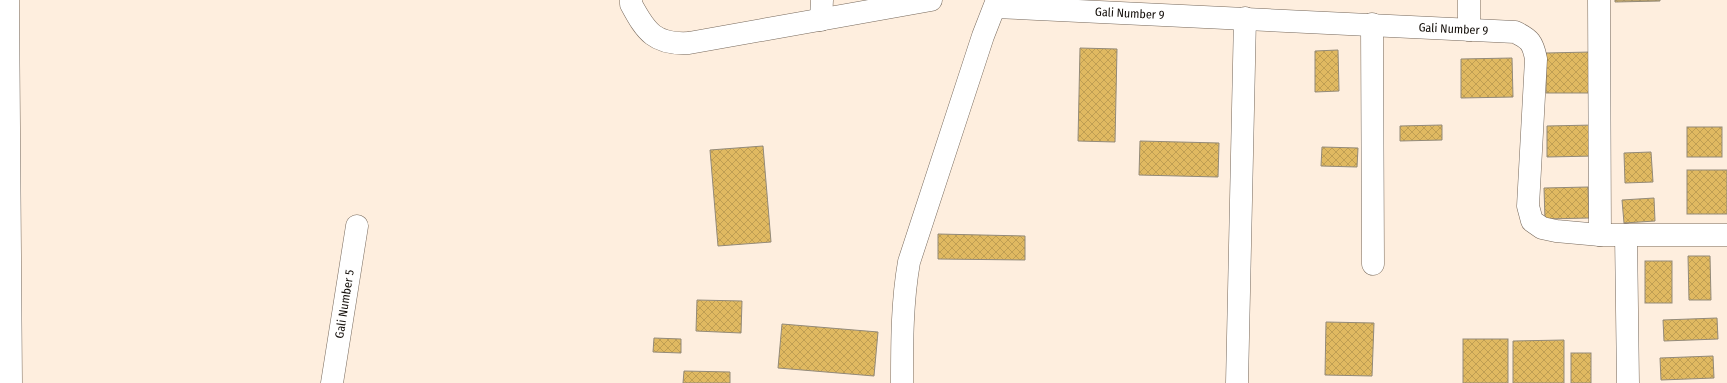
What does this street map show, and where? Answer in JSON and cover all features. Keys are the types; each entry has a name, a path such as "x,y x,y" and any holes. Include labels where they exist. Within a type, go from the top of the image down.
{"street":[{"path":"8,0 5,198 11,383"},
{"path":"631,0 642,25 656,39 675,44 689,43 821,10 931,0"},
{"path":"1469,0 1469,30"},
{"path":"1599,0 1600,235"},
{"path":"902,383 904,292 909,262 983,36 996,3"},
{"name":"Gali Number 9","path":"996,3 1515,32 1528,38 1534,49 1536,59 1528,206 1532,221 1542,228 1556,232 1600,235 1727,235"},
{"path":"1238,383 1244,18"},
{"path":"1372,24 1373,264"},
{"name":"Gali Number 5","path":"332,383 358,226"},
{"path":"1626,235 1628,383"}],"building":[{"path":"1615,0 1660,0 1660,1 1615,2"},
{"path":"1080,48 1117,49 1115,142 1078,141"},
{"path":"1338,50 1339,91 1315,92 1315,51"},
{"path":"1591,52 1591,93 1546,93 1546,53"},
{"path":"1512,58 1513,97 1461,98 1461,59"},
{"path":"1442,125 1442,140 1400,141 1400,126"},
{"path":"1594,125 1595,156 1547,157 1547,126"},
{"path":"1687,127 1722,127 1722,157 1687,157"},
{"path":"1140,141 1219,143 1218,177 1139,175"},
{"path":"763,146 771,242 718,246 710,150"},
{"path":"1322,147 1358,148 1357,167 1321,166"},
{"path":"1651,152 1653,182 1625,183 1624,153"},
{"path":"1687,170 1727,170 1727,214 1687,214"},
{"path":"1588,187 1589,218 1545,219 1544,188"},
{"path":"1654,198 1655,221 1624,223 1622,200"},
{"path":"938,234 1025,236 1025,260 938,259"},
{"path":"1688,256 1710,256 1711,300 1689,300"},
{"path":"1645,261 1672,261 1672,303 1645,303"},
{"path":"697,300 742,301 741,333 696,331"},
{"path":"1717,318 1718,339 1664,341 1663,320"},
{"path":"1326,322 1374,323 1372,376 1325,375"},
{"path":"782,324 878,332 874,376 778,368"},
{"path":"654,338 681,339 681,353 653,352"},
{"path":"1463,339 1508,339 1508,383 1463,383"},
{"path":"1564,340 1564,383 1513,383 1513,341"},
{"path":"1571,353 1591,353 1591,383 1571,383"},
{"path":"1713,356 1714,378 1661,380 1660,358"},
{"path":"684,371 730,372 730,383 683,383"}]}
